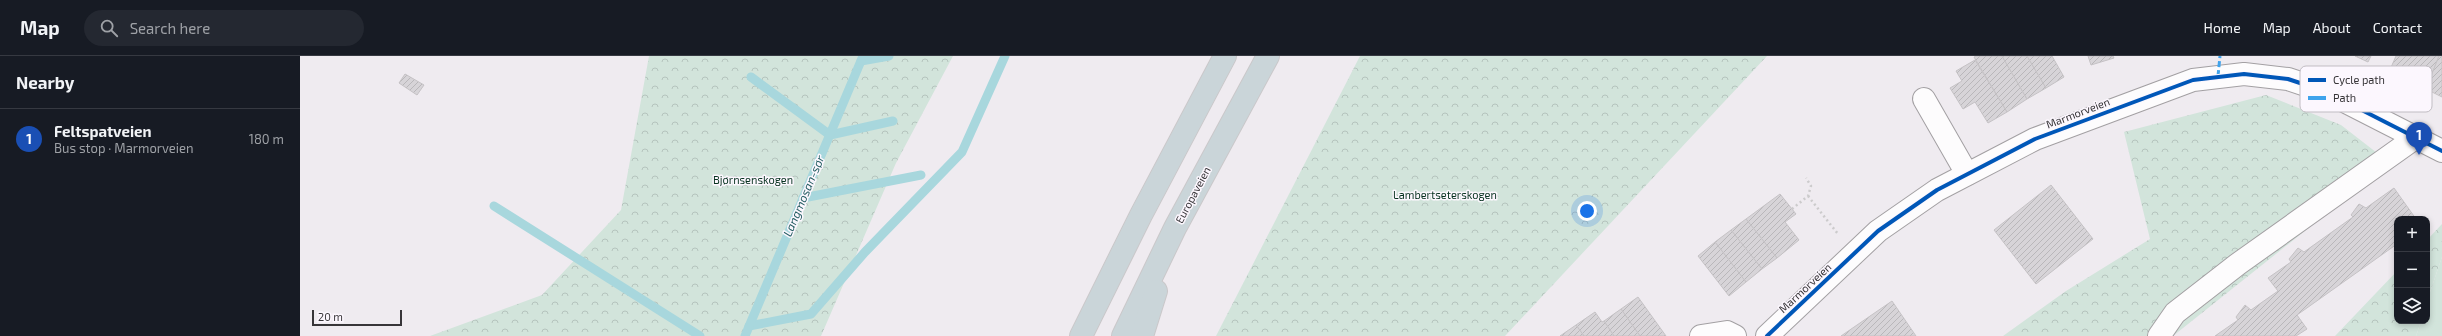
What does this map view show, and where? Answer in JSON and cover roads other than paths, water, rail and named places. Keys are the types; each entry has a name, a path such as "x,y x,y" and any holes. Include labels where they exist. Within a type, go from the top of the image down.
{"highway":[{"path":"1081,336 1141,215 1225,56"},
{"name":"Europaveien","path":"1123,336 1175,228 1268,56"},
{"path":"1142,336 1175,228"}],"street":[{"name":"Marmorveien","path":"1766,336 1878,231 1937,190 2035,139 2130,102 2193,80 2230,74 2271,76 2300,84"},
{"path":"1924,99 1967,174"},
{"name":"Marmorveien","path":"2362,112 2442,151"},
{"path":"2159,336 2175,313 2225,274 2415,138"},
{"path":"1700,336 1727,332 1735,336"}],"waterway":[{"name":"Langmosan-sør","path":"745,336 863,56"},
{"path":"861,61 889,56"},
{"path":"749,326 811,314 865,252 962,152 1005,56"},
{"path":"751,77 830,135 893,121"},
{"path":"803,198 921,175"},
{"path":"494,206 700,336"}],"place":[{"name":"Feltspatveien","path":"2419,155"}],"park label":[{"name":"Bjørnsenskogen","path":"753,180"},
{"name":"Lambertseterskogen","path":"1445,195"}]}
